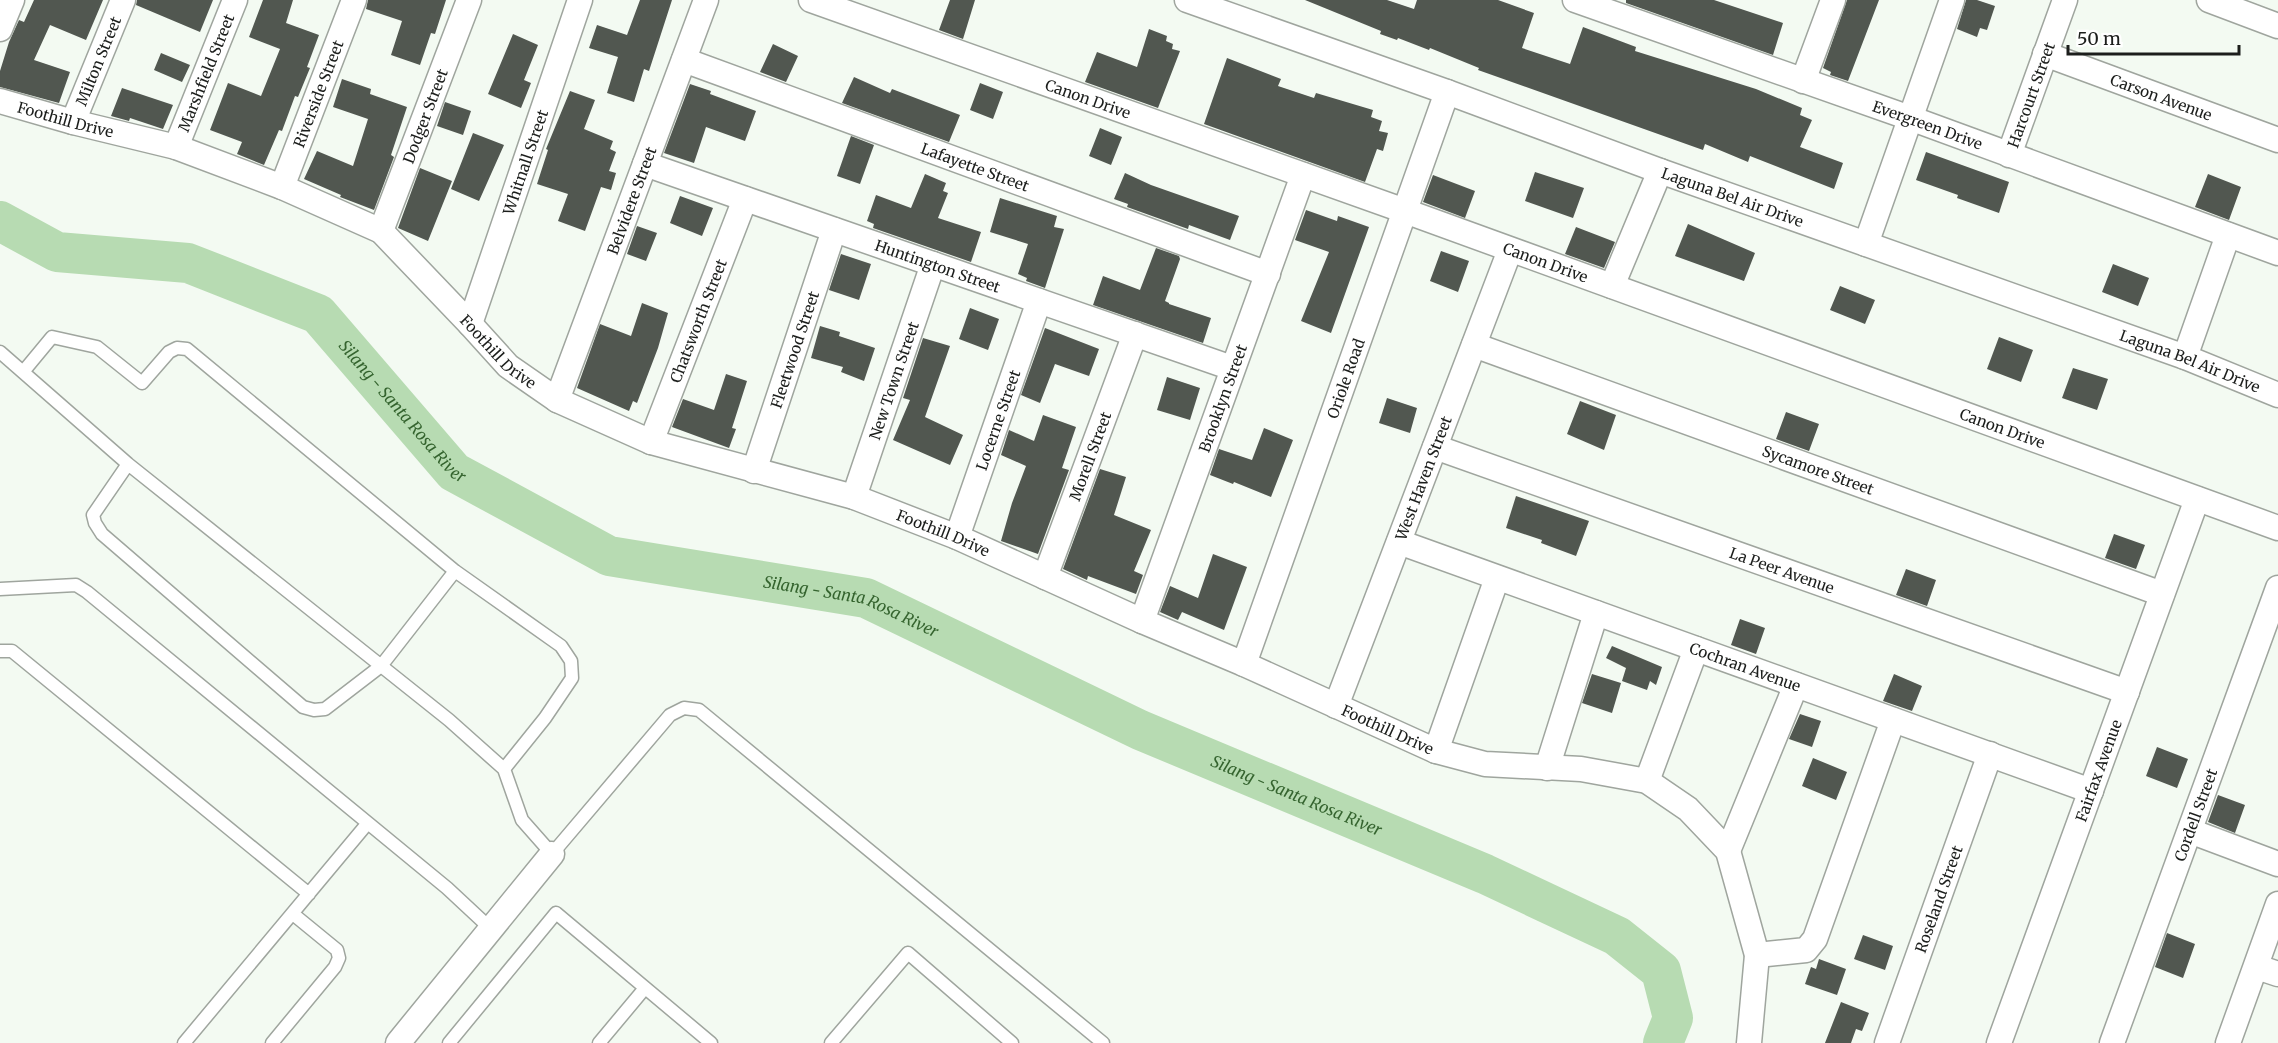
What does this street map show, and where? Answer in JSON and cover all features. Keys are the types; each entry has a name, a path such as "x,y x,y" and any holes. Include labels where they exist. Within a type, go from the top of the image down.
{"street":[{"path":"0,29 12,0"},
{"name":"Milton Street","path":"73,122 123,0"},
{"name":"Marshfield Street","path":"176,147 235,0"},
{"name":"Riverside Street","path":"282,187 354,0"},
{"name":"Dodger Street","path":"381,231 469,0"},
{"name":"Whitnall Street","path":"470,324 580,0"},
{"name":"Belvidere Street","path":"557,400 706,0"},
{"name":"Canon Drive","path":"812,0 1405,211 2278,528"},
{"name":"Laguna Bel Air Drive","path":"1187,0 1233,8 1447,92 1660,171 2185,357 2278,395"},
{"name":"Evergreen Drive","path":"1575,0 1910,118 2278,253"},
{"path":"1803,81 1833,0"},
{"path":"1866,244 1952,0"},
{"name":"Harcourt Street","path":"2009,155 2065,0"},
{"path":"2209,0 2278,26"},
{"name":"Carson Avenue","path":"2045,54 2278,140"},
{"name":"Lafayette Street","path":"684,60 1268,274"},
{"name":"Oriole Road","path":"1244,664 1447,92"},
{"name":"Foothill Drive","path":"0,100 73,122 176,147 282,187 381,231 508,366 557,400 651,442 854,497 957,537 1436,751 1485,764 1581,769 1647,781 1688,809 1728,851 1757,955 1749,1043"},
{"name":"Huntington Street","path":"645,164 1232,368"},
{"path":"1612,286 1660,171"},
{"name":"Brooklyn Street","path":"1142,621 1303,175"},
{"name":"Chatsworth Street","path":"651,442 745,199"},
{"name":"Fleetwood Street","path":"754,471 834,230"},
{"path":"2185,357 2228,235"},
{"name":"West Haven Street","path":"1336,706 1510,250"},
{"name":"New Town Street","path":"854,497 933,264"},
{"name":"Locerne Street","path":"957,537 1038,301"},
{"name":"Morell Street","path":"1045,577 1136,334"},
{"name":"Sycamore Street","path":"1474,345 2162,594"},
{"name":"La Peer Avenue","path":"1435,447 2127,692"},
{"name":"Fairfax Avenue","path":"1999,1043 2197,499"},
{"name":"Cochran Avenue","path":"1399,542 2091,791"},
{"path":"1436,751 1497,578"},
{"name":"Cordell Street","path":"2112,1043 2278,588"},
{"path":"1546,768 1596,613"},
{"path":"1647,781 1696,649"},
{"path":"1728,851 1796,685"},
{"path":"1757,955 1806,950 1815,939 1893,720"},
{"name":"Roseland Street","path":"1887,1043 1990,754"},
{"path":"2190,831 2278,864"},
{"path":"398,1043 552,854"},
{"path":"2228,1043 2267,970 2278,904"}],"lane":[{"path":"23,372 52,337 97,347 142,383 169,352 177,348 187,349 455,571 561,646 571,661 572,678 545,718 504,769"},
{"path":"0,352 128,464 449,720 504,769 522,820 552,854 670,715 684,708 699,710 1103,1043"},
{"path":"128,464 93,515 102,534 303,707 314,710 325,709 381,666 455,571"},
{"path":"0,590 76,585 87,592 447,888 491,928"},
{"path":"0,651 12,651 309,894"},
{"path":"184,1043 367,824"},
{"path":"272,1043 335,967 339,958 337,950 292,914"},
{"path":"449,1043 556,914 711,1043"},
{"path":"831,1043 908,953 1012,1043"},
{"path":"599,1043 645,988"}],"building":[{"path":"34,0 103,0 86,40 50,25 34,60 70,72 59,103 0,87 0,71 9,42 19,20 24,22"},
{"path":"137,0 213,0 200,32 136,5"},
{"path":"263,0 293,0 286,23 319,35 307,67 310,68 298,97 295,96 282,131 279,130 264,165 237,154 242,142 210,130 228,83 261,96 280,49 249,37"},
{"path":"368,0 446,0 435,34 431,33 420,65 391,55 402,21 366,9"},
{"path":"640,0 672,0 649,71 644,69 634,102 607,93 618,57 589,48 597,25 627,35"},
{"path":"950,0 975,0 963,39 939,30"},
{"path":"1305,0 1387,0 1414,9 1417,0 1498,0 1534,13 1522,48 1570,64 1583,27 1636,47 1635,51 1756,89 1802,108 1800,115 1812,120 1800,147 1843,163 1834,189 1750,156 1748,162 1705,144 1703,150 1478,70 1479,68 1430,48 1429,50 1380,34 1381,31"},
{"path":"1626,0 1714,0 1783,23 1773,55 1626,3"},
{"path":"1847,0 1879,0 1848,81 1830,75 1831,72 1823,68"},
{"path":"1966,0 1977,0 1995,6 1987,30 1980,28 1977,37 1957,29"},
{"path":"1149,29 1167,36 1166,41 1173,44 1172,49 1180,51 1158,108 1085,82 1097,52 1137,67"},
{"path":"513,34 538,45 524,80 531,83 521,108 488,94"},
{"path":"773,44 798,56 786,82 760,72"},
{"path":"161,53 190,65 182,82 154,70"},
{"path":"1227,58 1281,79 1278,86 1314,98 1316,93 1373,110 1371,117 1382,121 1379,131 1388,133 1383,151 1377,149 1365,182 1204,124"},
{"path":"854,77 890,93 892,89 960,115 949,142 842,103"},
{"path":"342,79 371,89 370,94 407,107 391,155 394,157 374,210 340,197 341,195 304,179 317,151 353,166 368,119 333,107"},
{"path":"980,83 1003,92 993,119 970,110"},
{"path":"690,84 756,111 745,141 706,127 694,163 664,153"},
{"path":"122,88 173,105 163,129 130,118 129,121 111,116"},
{"path":"570,91 595,100 584,129 613,141 610,149 616,152 609,171 616,173 611,190 601,187 585,231 558,221 568,194 537,184 548,150 546,149"},
{"path":"445,102 471,111 463,135 437,126"},
{"path":"1100,128 1122,137 1111,165 1089,156"},
{"path":"473,133 504,145 479,201 451,189"},
{"path":"851,136 874,145 860,184 837,176"},
{"path":"1926,152 2009,182 1999,213 1916,180"},
{"path":"420,168 452,181 428,241 398,228"},
{"path":"1535,172 1584,188 1573,218 1525,201"},
{"path":"1125,173 1151,185 1239,216 1230,240 1189,225 1188,229 1127,207 1128,204 1114,199"},
{"path":"925,174 946,183 943,191 948,193 938,218 981,232 971,262 873,228 874,224 867,221 876,195 911,208"},
{"path":"2208,174 2241,187 2229,220 2195,207"},
{"path":"1433,175 1475,191 1465,218 1423,202"},
{"path":"680,196 713,208 702,236 670,223"},
{"path":"1000,198 1057,216 1054,227 1064,229 1045,288 1026,281 1027,278 1018,274 1028,244 990,232"},
{"path":"1306,210 1337,221 1338,216 1369,227 1331,333 1301,321 1329,252 1295,240"},
{"path":"1688,224 1755,253 1744,281 1675,256"},
{"path":"637,226 657,233 646,261 627,254"},
{"path":"1576,227 1615,242 1604,268 1565,254"},
{"path":"1156,248 1179,256 1180,259 1165,301 1211,318 1203,343 1093,305 1103,276 1140,290"},
{"path":"1441,251 1469,261 1458,292 1430,281"},
{"path":"841,254 871,264 859,300 829,290"},
{"path":"2113,264 2149,278 2138,306 2102,292"},
{"path":"1840,286 1875,300 1865,324 1830,310"},
{"path":"642,303 668,313 658,348 637,403 633,401 629,411 577,388 600,324 631,336"},
{"path":"970,308 999,319 988,350 959,339"},
{"path":"820,326 840,332 839,336 875,348 864,381 841,372 843,367 811,358"},
{"path":"1045,328 1099,349 1089,376 1055,364 1040,403 1021,395"},
{"path":"1999,337 2033,350 2021,382 1987,369"},
{"path":"923,338 950,346 925,417 963,435 950,465 893,440 910,400 903,398"},
{"path":"2073,368 2108,379 2097,410 2062,398"},
{"path":"726,374 747,381 732,428 736,429 729,448 672,427 683,399 714,410"},
{"path":"1167,377 1200,388 1190,420 1157,410"},
{"path":"1387,398 1417,408 1410,433 1379,423"},
{"path":"1580,401 1616,415 1604,450 1567,434"},
{"path":"1786,412 1819,424 1809,451 1776,439"},
{"path":"1043,415 1076,427 1062,468 1069,470 1038,554 1001,541 1026,466 1001,455 1009,430 1034,441"},
{"path":"1264,428 1293,440 1271,497 1210,475 1219,449 1252,460"},
{"path":"1100,469 1126,477 1114,515 1151,530 1134,571 1143,575 1136,594 1088,576 1087,580 1063,569"},
{"path":"1516,496 1589,521 1576,556 1541,543 1542,540 1506,528"},
{"path":"2114,534 2145,545 2136,569 2105,558"},
{"path":"1213,554 1247,567 1224,630 1182,612 1178,620 1160,612 1170,586 1198,598"},
{"path":"1906,569 1936,580 1927,606 1896,595"},
{"path":"1740,619 1765,628 1756,654 1731,645"},
{"path":"1612,646 1662,667 1656,685 1650,681 1647,690 1622,681 1626,668 1606,658"},
{"path":"1592,674 1621,683 1612,713 1582,703"},
{"path":"1894,674 1922,686 1912,711 1883,701"},
{"path":"1800,714 1821,721 1812,747 1789,739"},
{"path":"2157,747 2188,759 2177,788 2146,776"},
{"path":"1813,758 1847,772 1836,800 1802,786"},
{"path":"2218,795 2245,805 2235,833 2208,822"},
{"path":"2167,933 2195,944 2183,978 2155,967"},
{"path":"1863,935 1893,946 1885,970 1854,959"},
{"path":"1819,959 1846,969 1837,995 1805,984 1811,967 1816,969"},
{"path":"1841,1002 1869,1013 1862,1031 1856,1029 1851,1043 1825,1043"}],"waterway":[{"name":"Silang - Santa Rosa River","path":"0,221 57,252 188,263 318,314 454,472 609,556 866,598 1140,730 1485,874 1617,936 1661,971 1673,1018 1663,1043"}]}
